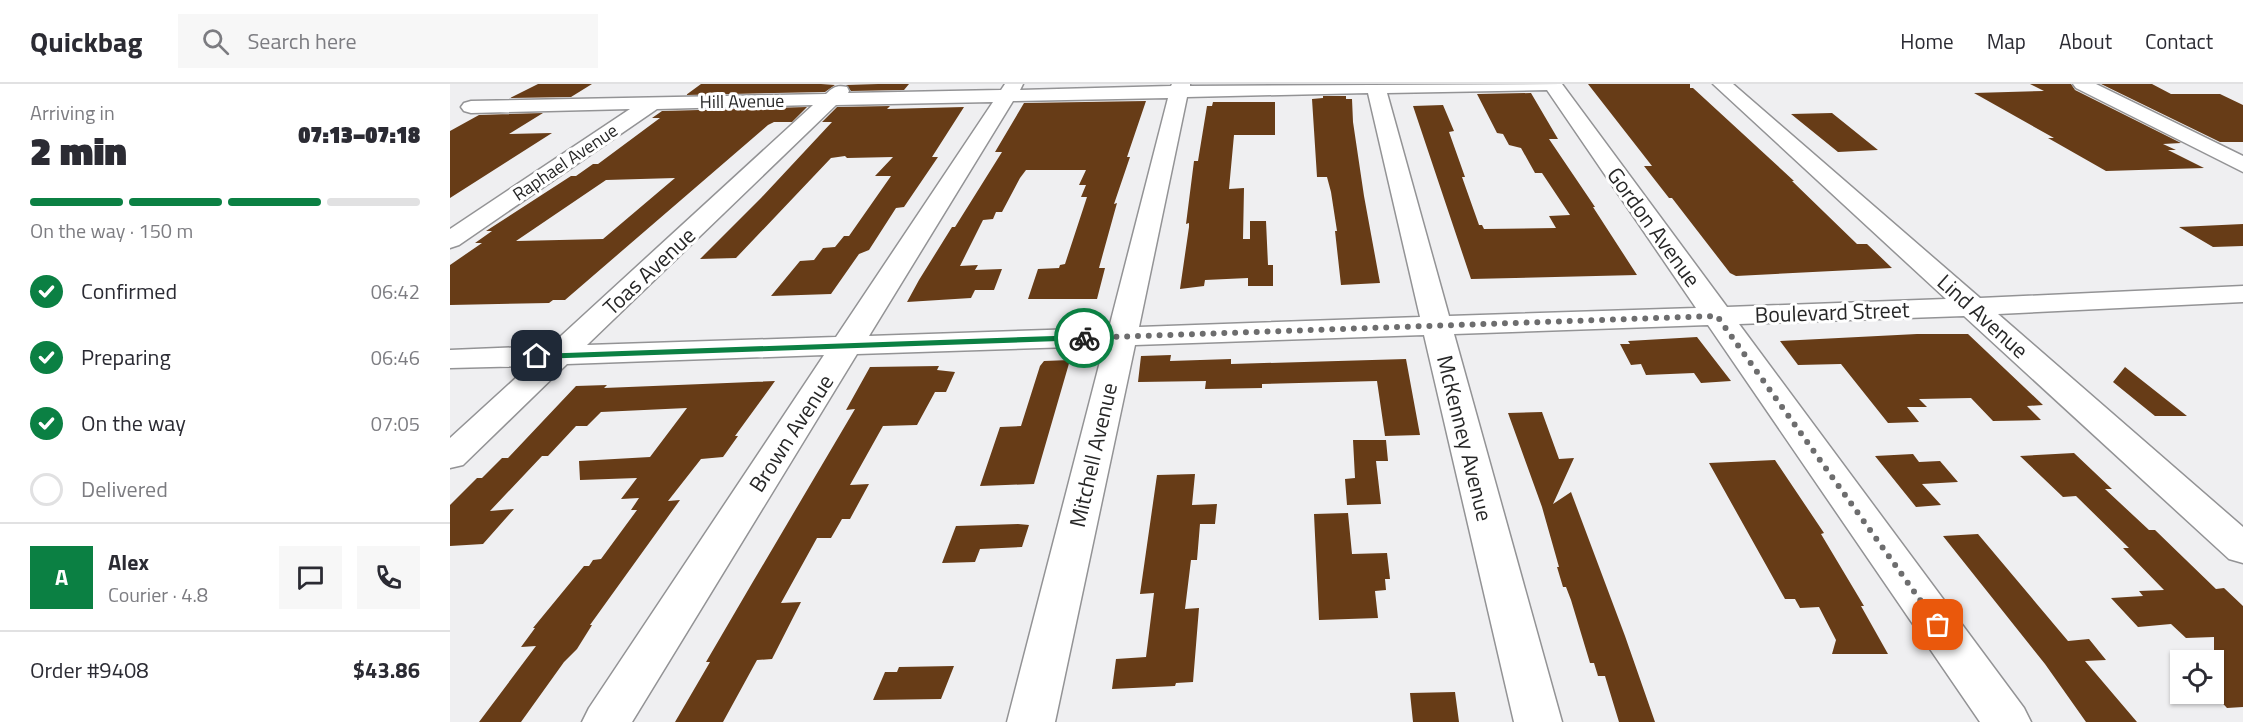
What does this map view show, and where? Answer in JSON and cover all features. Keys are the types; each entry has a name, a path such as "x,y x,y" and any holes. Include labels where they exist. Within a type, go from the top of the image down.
{"street":[{"name":"Raphael Avenue","path":"450,240 680,84"},
{"name":"Hill Avenue","path":"506,88 466,101 653,103 840,91 1553,84"},
{"name":"Gordon Avenue","path":"1553,84 2007,722"},
{"name":"Lind Avenue","path":"1722,84 2243,549"},
{"path":"2082,84 2243,165"},
{"name":"McKenney Avenue","path":"1375,86 1538,722"},
{"name":"Mitchell Avenue","path":"1031,722 1180,88"},
{"name":"Brown Avenue","path":"606,722 1011,90"},
{"name":"Toas Avenue","path":"450,457 840,91"},
{"name":"Boulevard Street","path":"450,359 1973,307 2243,294"}],"building":[{"path":"538,84 592,84 571,97 510,98"},
{"path":"701,84 835,85 825,92 686,95"},
{"path":"909,84 904,90 851,91 846,85"},
{"path":"1588,84 1690,84 1690,88 1693,88 1794,181 1792,181 1857,244 1867,244 1892,268 1736,276 1730,273 1644,166 1652,166"},
{"path":"2030,84 2071,84 2075,90 2181,143 2163,144 2176,150 2168,150 2204,168 2106,171 2048,138 2054,138 1974,93 2044,91"},
{"path":"2101,84 2152,84 2171,94 2220,94 2243,105 2243,142 2220,142"},
{"path":"1531,93 1558,139 1549,139 1637,275 1471,279 1413,106 1443,105 1454,131 1449,132 1479,225 1482,225 1484,229 1556,228 1549,216 1570,215 1542,173 1535,173 1521,148 1509,145 1503,134 1497,133 1477,94"},
{"path":"1323,96 1346,96 1346,99 1352,99 1353,122 1364,196 1380,283 1341,285 1331,192 1327,177 1317,177 1312,99 1323,98"},
{"path":"1146,101 1114,204 1117,203 1099,268 1105,268 1097,299 1028,299 1038,269 1059,268 1060,265 1065,264 1087,197 1081,197 1086,185 1079,185 1086,170 1026,170 1002,212 996,212 993,219 983,220 960,266 978,265 975,270 1002,269 994,290 975,290 971,298 907,302 952,227 955,227 1002,152 995,152 1024,103"},
{"path":"1213,102 1275,102 1275,135 1234,135 1229,189 1244,188 1243,239 1250,239 1250,221 1266,221 1268,265 1273,265 1273,286 1248,286 1248,278 1205,280 1204,286 1180,289 1189,227 1189,223 1186,224 1194,161 1198,161 1207,106 1212,106"},
{"path":"890,106 887,109 964,107 932,157 938,157 904,207 896,208 869,250 859,254 831,294 771,296 800,261 814,260 823,248 835,247 844,236 849,236 891,176 875,176 893,157 831,158 736,258 700,259 832,122 822,122 837,107"},
{"path":"807,107 792,122 774,122 768,125 565,300 553,300 549,303 450,305 450,265 482,243 475,243 492,231 486,231 571,176 576,176 593,164 598,164 660,118 652,118 662,111","holes":["675,178 603,239 516,241 606,180"]},
{"path":"543,113 509,134 552,133 450,198 450,131 479,115"},
{"path":"1832,113 1878,150 1838,152 1791,114"},
{"path":"2243,224 2243,246 2213,247 2179,227"},
{"path":"1917,334 1968,334 2043,405 2027,406 2041,420 1993,421 1971,398 1919,399 1927,407 1907,407 1919,422 1888,423 1841,364 1798,365 1780,341"},
{"path":"1697,337 1731,381 1701,383 1694,373 1646,375 1641,364 1631,365 1620,344 1630,344 1628,341"},
{"path":"1171,355 1170,361 1231,359 1231,364 1406,359 1420,435 1385,436 1377,381 1262,384 1262,388 1205,389 1206,381 1138,382 1141,356"},
{"path":"1070,360 1034,484 980,486 1000,427 1021,426 1040,366 1044,361"},
{"path":"939,366 937,370 955,372 946,392 935,392 917,425 883,426 850,485 869,484 850,519 842,519 831,538 817,538 781,603 801,602 772,659 757,660 723,722 675,722 710,662 706,662 855,409 846,410 870,367"},
{"path":"2125,367 2187,416 2155,416 2113,382"},
{"path":"775,381 735,436 738,436 723,457 701,459 668,501 680,500 590,625 592,625 577,649 564,662 521,722 479,722 536,646 521,647 535,628 533,628 584,566 589,566 593,560 601,559 637,510 631,510 639,498 621,499 637,478 580,480 579,461 650,457 687,408 601,412 587,426 576,426 548,456 542,456 490,511 514,509 483,544 450,546 450,505 477,478 482,478 502,458 508,458 576,386 607,385 604,388"},
{"path":"1542,412 1559,459 1574,458 1553,504 1571,492 1655,722 1619,722 1605,676 1598,676 1594,663 1590,663 1571,600 1566,587 1563,587 1542,507 1508,413"},
{"path":"1353,440 1386,440 1388,461 1376,461 1381,504 1347,505 1345,479 1355,478"},
{"path":"2074,453 2112,489 2105,489 2149,530 2155,530 2216,589 2224,588 2243,606 2243,707 2227,708 2223,704 2224,650 2214,650 2214,637 2186,638 2171,624 2138,627 2111,598 2143,596 2139,591 2164,590 2123,548 2129,548 2076,496 2063,497 2020,456"},
{"path":"1913,454 1919,462 1940,461 1958,482 1922,484 1941,505 1916,507 1875,456"},
{"path":"1775,460 1824,533 1821,534 1864,606 1861,606 1888,654 1832,654 1836,640 1819,607 1800,608 1795,599 1785,599 1709,463"},
{"path":"1195,474 1192,505 1217,504 1215,524 1200,524 1197,560 1191,560 1185,609 1199,608 1193,682 1176,683 1175,686 1112,689 1116,659 1146,657 1154,593 1140,594 1157,475"},
{"path":"1348,513 1352,554 1387,553 1390,579 1385,579 1386,590 1375,591 1378,618 1319,620 1314,514"},
{"path":"1029,525 1022,547 980,549 975,562 942,563 956,526"},
{"path":"1978,534 2068,641 2089,639 2106,660 2085,661 2137,722 2086,722 2045,664 1943,536"},
{"path":"954,666 941,699 873,700 885,672 897,672 899,667"},
{"path":"1455,692 1459,722 1413,722 1410,693"}],"way so far":[{"path":"1084,338 1717,316 1938,625"}],"route":[{"path":"537,356 1084,338"}]}
